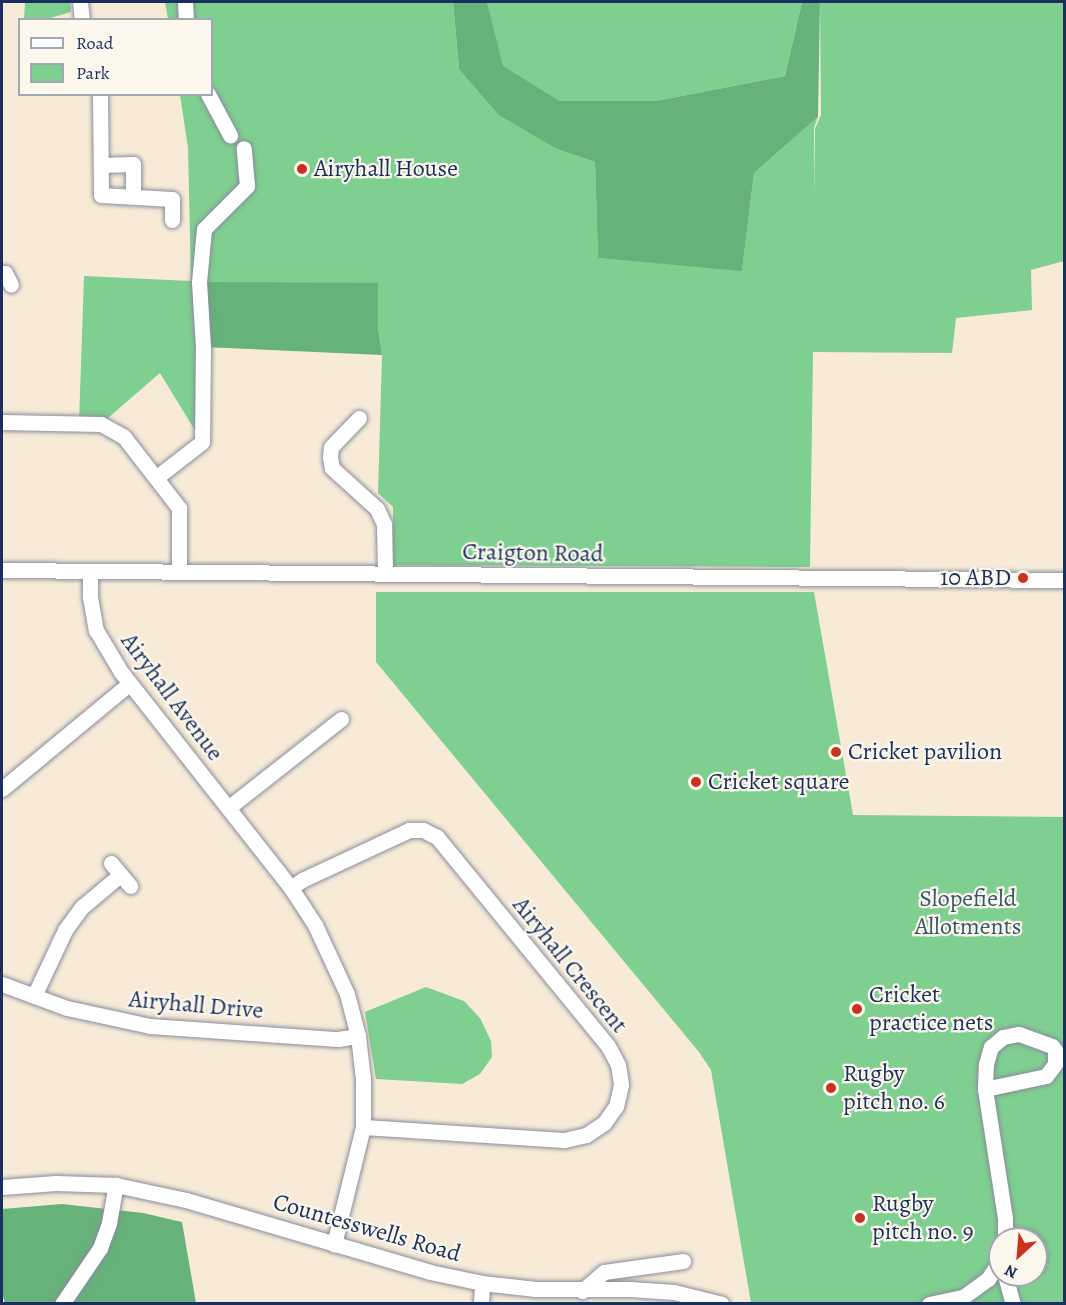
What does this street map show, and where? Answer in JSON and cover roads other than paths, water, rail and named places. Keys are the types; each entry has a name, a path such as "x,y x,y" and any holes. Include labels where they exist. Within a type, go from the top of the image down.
{"street":[{"path":"80,2 82,18"},
{"path":"185,2 186,18"},
{"path":"100,96 101,195 172,199 172,220"},
{"path":"209,96 230,135"},
{"path":"156,477 202,442 203,347 199,282 204,229 247,186 244,148"},
{"path":"101,165 133,164 133,195"},
{"path":"359,418 331,447 330,457 332,468 377,509 384,524 385,573"},
{"path":"2,422 101,424 124,437 179,508 180,572"},
{"name":"Craigton Road","path":"2,570 1065,580"},
{"name":"Airyhall Avenue","path":"90,571 90,597 96,630 129,684 291,888 315,925 347,994 358,1036 363,1079 363,1127 334,1244"},
{"path":"2,789 129,684"},
{"path":"228,808 341,719"},
{"name":"Airyhall Crescent","path":"291,888 302,880 409,830 423,830 437,837 608,1046 618,1065 621,1085 616,1106 604,1123 586,1135 564,1140 363,1127"},
{"path":"34,996 65,930 82,908 120,875"},
{"name":"Airyhall Drive","path":"2,984 67,1008 150,1026 338,1039 358,1036"},
{"path":"985,1089 1046,1076 1055,1064 1055,1050 1052,1046 1019,1034 1003,1037 991,1047 986,1064 985,1089 1005,1227"},
{"name":"Countesswells Road","path":"2,1187 56,1183 116,1185 186,1200 430,1272 482,1283 582,1291 630,1288 674,1292 722,1304"},
{"path":"62,1304 100,1248 109,1223 116,1185"},
{"path":"582,1291 604,1272 683,1261"},
{"path":"929,1304 963,1297 988,1279"},
{"path":"481,1304 482,1283"},
{"path":"1008,1287 1013,1304"}],"place":[{"name":"Airyhall House","path":"302,169"},
{"name":"10 ABD","path":"1023,578"},
{"name":"Cricket pavilion","path":"836,752"},
{"name":"Cricket square","path":"696,782"},
{"name":"Cricket practice nets","path":"857,1009"},
{"name":"Rugby pitch no. 6","path":"831,1088"},
{"name":"Rugby pitch no. 9","path":"860,1218"}],"park label":[{"name":"Slopefield Allotments","path":"968,913"}]}
